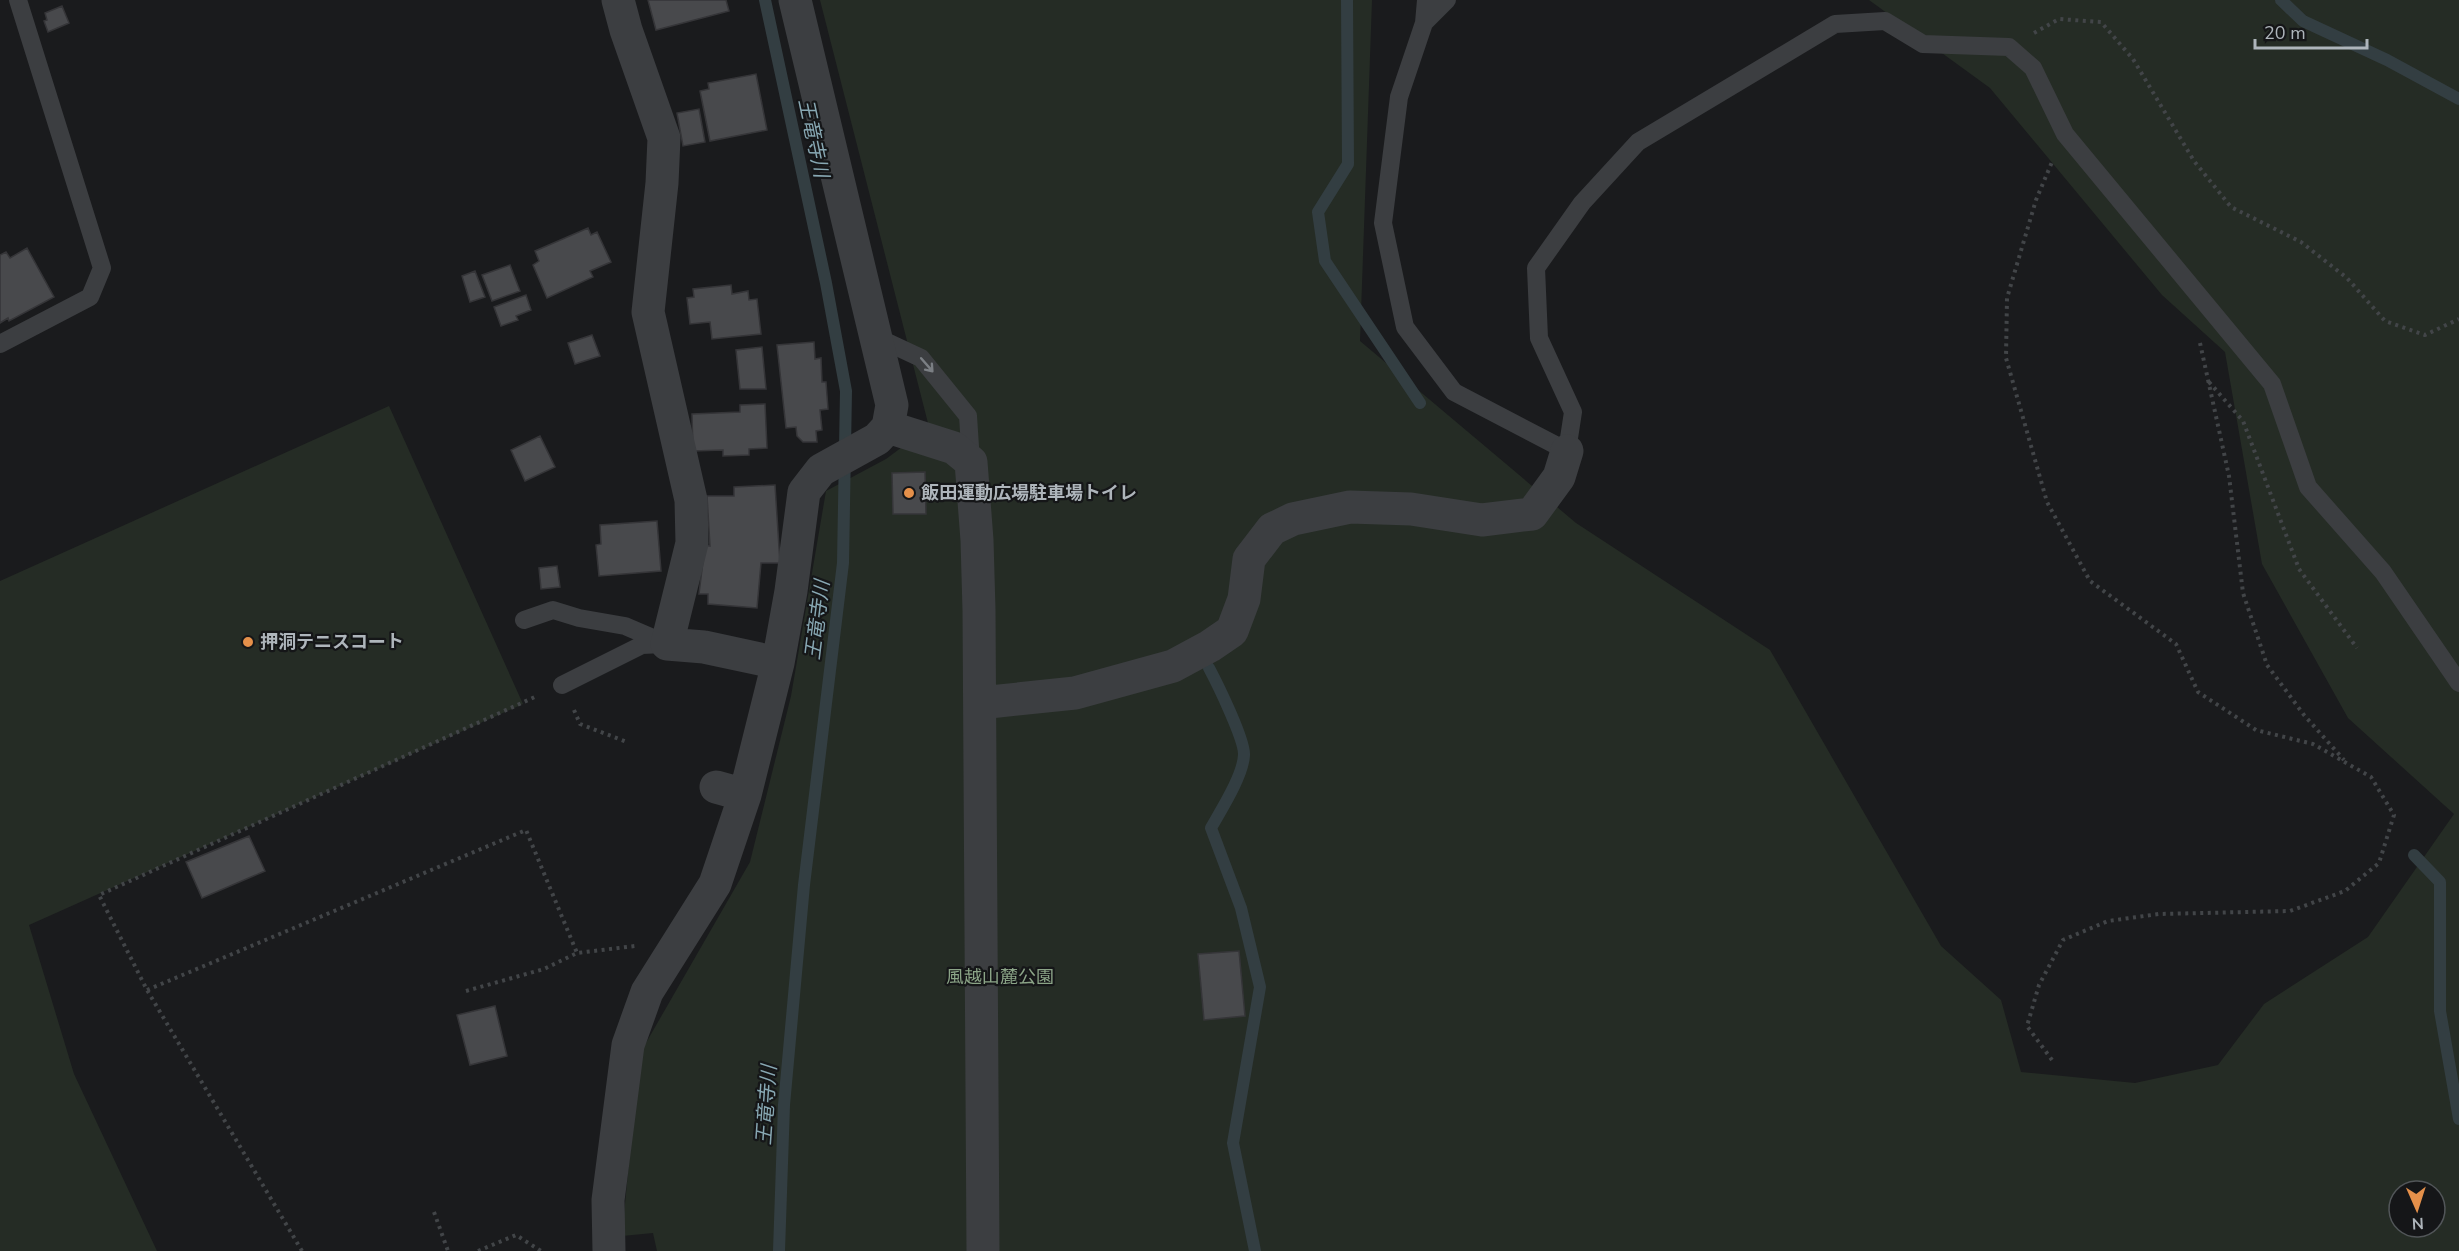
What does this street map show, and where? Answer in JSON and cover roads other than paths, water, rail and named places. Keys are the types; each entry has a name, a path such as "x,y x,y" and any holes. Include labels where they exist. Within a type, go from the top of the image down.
{"street":[{"path":"618,0 626,30 664,138 662,183 648,312 691,500 692,543 667,644 704,646 778,663"},
{"path":"609,1251 608,1200 628,1045 647,992 715,884 730,791 778,663 792,591 804,492 821,470 882,433 892,405 795,0"},
{"path":"882,433 954,448 971,462 977,540 980,703 983,1251"},
{"path":"980,703 1039,699 1075,693 1173,666 1210,646 1232,631 1244,599 1249,559 1272,529 1293,519 1350,507 1412,509 1482,520 1532,514 1559,477 1567,451"}],"lane":[{"path":"0,344 90,297 102,268 18,0"},
{"path":"1426,0 1424,23 1399,97 1383,223 1405,327 1454,392 1567,451 1573,411 1539,338 1536,268 1582,203 1638,142 1834,24 1885,21 1923,44 2008,47 2033,68 2065,134 2272,384 2308,487 2383,572 2459,683"},
{"path":"1424,23 1447,0"},
{"path":"876,337 921,358 968,416 971,462"},
{"path":"524,620 553,610 579,618 625,626 667,644"},
{"path":"562,685 642,645 667,644"}],"waterway":[{"name":"王竜寺川","path":"765,0 826,283 846,391 843,563 804,885 784,1105 779,1251"},
{"path":"1347,0 1348,164 1318,212 1325,261 1420,403"},
{"path":"2281,0 2303,21 2387,60 2459,99"},
{"path":"1209,668 1235,725 1244,755 1236,783 1211,828 1241,908 1260,987 1233,1143 1255,1251"},
{"path":"2414,855 2440,882 2440,1011 2459,1119"}],"place":[{"name":"飯田運動広場駐車場トイレ","path":"909,493"},
{"name":"押洞テニスコート","path":"248,642"}],"park label":[{"name":"風越山麓公園","path":"1000,977"}]}
